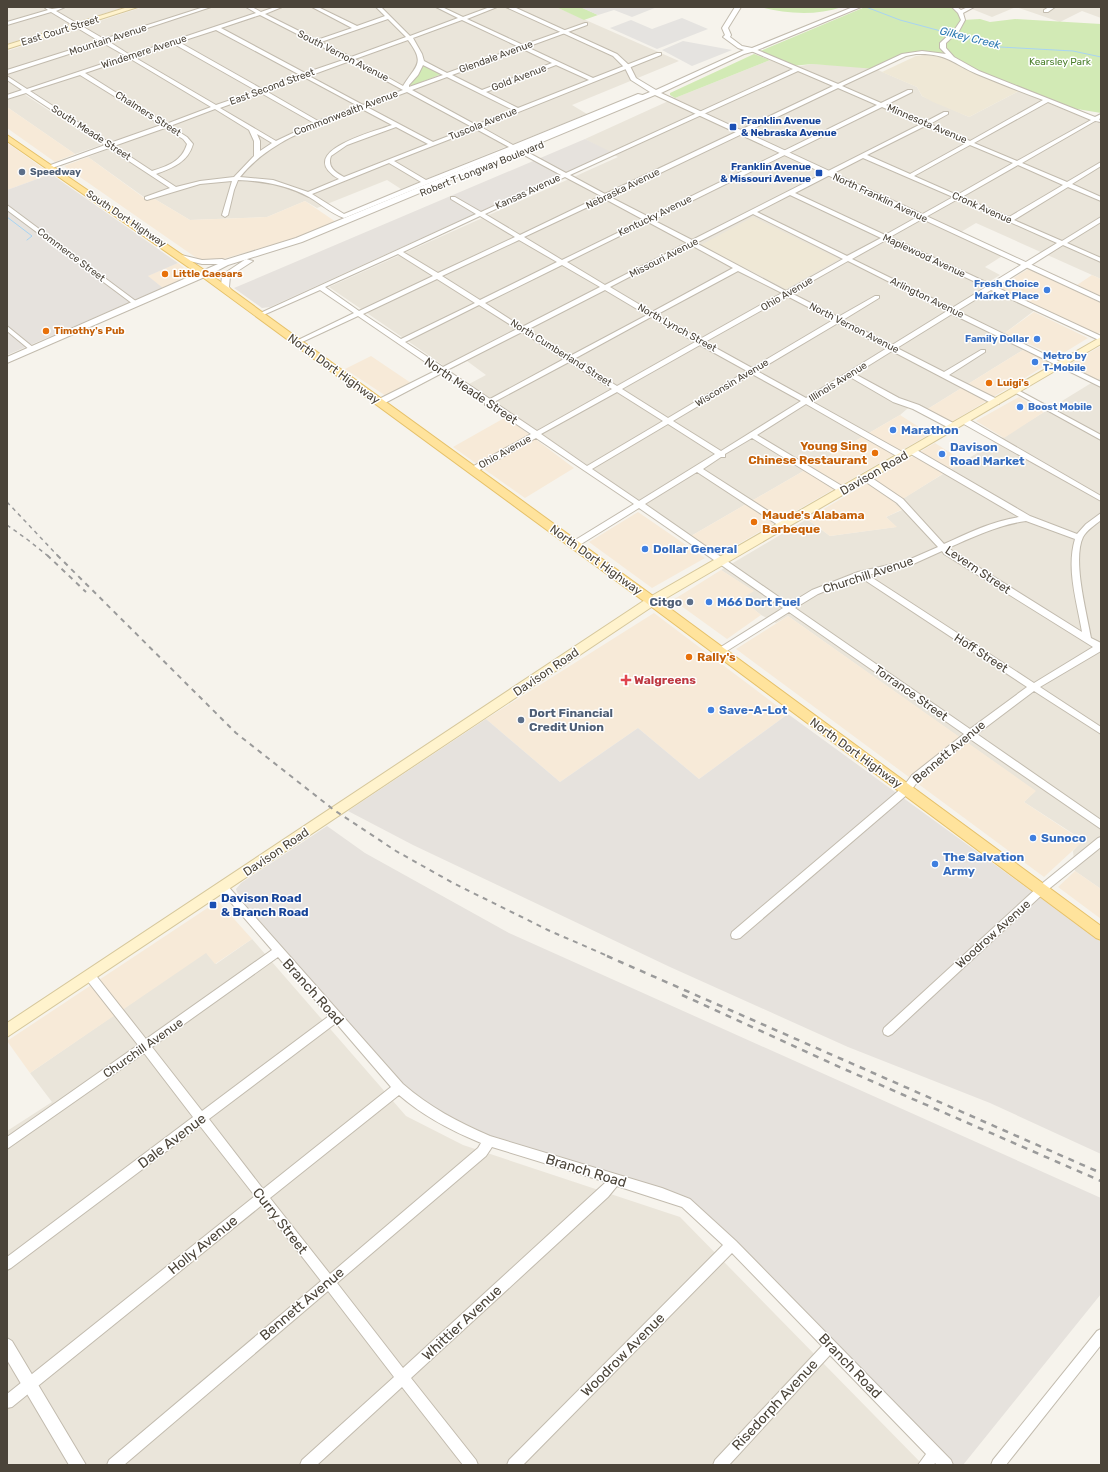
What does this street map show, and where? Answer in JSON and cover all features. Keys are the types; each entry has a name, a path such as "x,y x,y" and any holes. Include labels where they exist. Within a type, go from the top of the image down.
{"main road":[{"name":"East Court Street","path":"7,47 135,7"},
{"name":"South Dort Highway","path":"7,137 204,274"},
{"name":"North Dort Highway","path":"204,274 575,544 1101,934"},
{"name":"Davison Road","path":"7,1031 652,601 844,491 1101,340"}],"street":[{"path":"46,7 75,26 103,41 276,144"},
{"path":"7,24 63,7"},
{"name":"Mountain Avenue","path":"7,72 209,7"},
{"name":"South Vernon Avenue","path":"248,7 350,59 518,150"},
{"name":"Windemere Avenue","path":"7,97 280,7"},
{"path":"314,7 357,28"},
{"path":"378,7 419,49 421,62 517,110"},
{"path":"438,7 592,80"},
{"name":"East Second Street","path":"50,167 495,7"},
{"name":"North Franklin Avenue","path":"509,7 615,55 628,67 633,78 658,94 1101,300"},
{"path":"738,7 726,24 725,28 728,35 726,37 744,48 753,50"},
{"name":"Robert T Longway Boulevard","path":"518,150 658,94 753,50 858,7"},
{"path":"954,7 960,12 963,20 960,26 943,43 943,48 952,58 977,72 1099,119"},
{"path":"960,12 972,7"},
{"path":"1046,11 1053,7"},
{"path":"316,42 388,17"},
{"name":"Glendale Avenue","path":"407,90 585,24"},
{"path":"217,28 432,144"},
{"path":"175,42 318,123"},
{"path":"927,52 943,48"},
{"name":"Minnesota Avenue","path":"753,50 1101,199"},
{"name":"Nebraska Avenue","path":"298,342 904,55 927,52 942,54 952,58"},
{"name":"Tuscola Avenue","path":"307,194 660,54"},
{"name":"Commonwealth Avenue","path":"225,215 237,178 257,156 276,144 318,123 407,90 406,84 416,72 421,62"},
{"name":"Gold Avenue","path":"482,92 556,63"},
{"name":"Kansas Avenue","path":"259,315 798,69"},
{"name":"Chalmers Street","path":"81,73 166,125 185,138 190,144 189,151 184,158 174,165 153,173"},
{"name":"South Meade Street","path":"7,78 174,188"},
{"name":"Kentucky Avenue","path":"400,342 910,90"},
{"name":"Robert T Longway Boulevard","path":"7,360 204,274 297,245 518,150 645,97 658,94"},
{"path":"910,176 1048,100"},
{"path":"1065,107 1101,113"},
{"name":"Missouri Avenue","path":"380,402 443,372 946,113"},
{"name":"Ohio Avenue","path":"473,470 788,294 1018,163 1099,119"},
{"path":"343,179 329,170 326,163 329,155 345,144 397,125"},
{"path":"252,130 258,141 257,156"},
{"path":"147,198 174,188 204,181 237,178 273,182 307,194 344,216 427,183 518,150"},
{"name":"North Vernon Avenue","path":"518,150 692,244 996,402"},
{"name":"Cronk Avenue","path":"864,156 1101,260"},
{"path":"389,162 427,183"},
{"path":"1009,220 1101,164"},
{"name":"Maplewood Avenue","path":"791,193 1101,340"},
{"name":"North Lynch Street","path":"453,198 652,315 806,402 1027,518 1079,538"},
{"name":"Commerce Street","path":"7,207 135,303"},
{"name":"Arlington Avenue","path":"753,212 1101,385"},
{"name":"Illinois Avenue","path":"575,544 722,455 1101,219"},
{"name":"Robert T Longway Boulevard","path":"204,274 217,266 238,258 329,230"},
{"name":"North Cumberland Street","path":"399,252 722,455"},
{"path":"180,256 208,263 238,258"},
{"path":"229,292 225,287 225,280 228,272 259,257"},
{"path":"488,403 738,268"},
{"name":"North Meade Street","path":"320,287 488,403 722,561"},
{"name":"Wisconsin Avenue","path":"587,469 877,297"},
{"path":"7,328 32,349"},
{"path":"944,375 983,351"},
{"path":"850,374 954,427"},
{"path":"1016,391 1101,438"},
{"path":"965,420 1101,499"},
{"path":"753,435 844,491"},
{"path":"698,469 784,525"},
{"name":"Levern Street","path":"866,478 900,501 944,548 982,574 1101,647"},
{"path":"1087,638 1076,569 1076,553 1079,538 1085,529 1101,516"},
{"name":"Churchill Avenue","path":"719,652 815,592 860,574 908,563 982,530 1007,522 1027,518"},
{"name":"Torrance Street","path":"722,561 1101,825"},
{"name":"Hoff Street","path":"860,574 1101,732"},
{"name":"Bennett Avenue","path":"736,935 906,790 915,778 970,734 1033,687 1101,647"},
{"name":"Woodrow Avenue","path":"888,1031 1042,889 1101,841"},
{"name":"Branch Road","path":"223,887 278,952 399,1088 417,1104 463,1130 488,1141 686,1203 732,1245 946,1465"},
{"name":"Churchill Avenue","path":"7,1144 278,952"},
{"name":"Curry Street","path":"90,976 471,1465"},
{"name":"Dale Avenue","path":"7,1264 336,1017"},
{"name":"Holly Avenue","path":"7,1402 399,1088"},
{"name":"Bennett Avenue","path":"114,1465 481,1153 488,1141"},
{"name":"Whittier Avenue","path":"307,1465 604,1193 615,1180"},
{"name":"Woodrow Avenue","path":"514,1465 732,1245"},
{"path":"998,1465 1101,1334"},
{"path":"7,1346 78,1465"},
{"name":"Risedorph Avenue","path":"720,1465 830,1346"},
{"path":"925,1465 935,1454"}],"shaded area":[{"path":"7,7 125,7 7,44"},
{"path":"143,7 556,7 679,61 572,105 587,114 401,189 387,180 317,208 305,201 267,217 190,220 153,198 148,200 88,157 117,146 27,88 7,95 7,51"},
{"path":"657,7 632,17 614,10 598,15 582,8"},
{"path":"976,7 1016,7 992,17 972,9"},
{"path":"1016,7 1101,7 1101,18 1082,11 1060,22"},
{"path":"682,18 708,29 657,49 610,28 631,20 652,29"},
{"path":"683,41 732,50 692,66 662,50"},
{"path":"916,56 938,56 949,60 986,78 1019,91 969,117 933,102 922,96 917,87 882,72"},
{"path":"770,60 789,68 812,64 871,67 917,87 922,96 969,117 1019,91 1097,123 1101,121 1101,279 976,223 961,232 1007,253 985,267 1000,275 987,283 1039,307 1006,332 1028,343 1023,350 926,410 914,403 900,415 691,536 469,384 486,375 467,361 450,370 329,287 618,157 585,139 675,98"},
{"path":"24,94 101,145 75,154 7,107 7,100"},
{"path":"7,107 75,154 55,162 7,128"},
{"path":"585,139 611,152 270,307 262,308 234,288"},
{"path":"7,143 16,149 51,174 7,190"},
{"path":"88,157 147,200 153,198 190,220 267,217 305,201 336,222 303,236 216,261 198,259 64,166"},
{"path":"51,174 178,263 148,276 163,288 7,355 7,190"},
{"path":"753,217 839,259 786,289 701,245"},
{"path":"178,263 192,274 163,288 147,276"},
{"path":"1028,269 1101,303 1101,332 1097,334 997,288"},
{"path":"1092,275 1101,279 1101,296 1077,285"},
{"path":"1034,312 1088,338 1057,357 1005,333"},
{"path":"1101,346 1101,377 1098,380 1068,365"},
{"path":"1023,350 1051,362 950,423 926,410"},
{"path":"371,356 411,383 386,396 345,369"},
{"path":"1101,377 1101,889 1075,871 1073,851 1083,840 1024,802 1035,791 788,616 776,623 761,615 741,599 753,591 721,570 807,519 830,536 896,527 886,517 902,510 894,504"},
{"path":"1019,397 1044,412 1004,438 976,421"},
{"path":"900,415 930,434 719,555 691,536"},
{"path":"506,417 574,468 525,498 453,447"},
{"path":"935,443 963,461 895,504 903,509 886,517 897,527 830,536 807,519"},
{"path":"638,512 705,558 652,588 589,542"},
{"path":"721,570 754,591 741,599 761,615 727,639 673,600"},
{"path":"654,613 788,714 699,779 638,728 560,782 486,719"},
{"path":"788,616 1036,791 1024,802 1083,841 1044,877 736,649"},
{"path":"788,714 1101,942 1101,1154 990,1103 848,1047 670,967 413,845 348,811 486,719 560,782 638,728 699,779"},
{"path":"327,826 365,853 509,933 1101,1198 1101,1294 963,1465 952,1465 828,1340 714,1220 695,1204 484,1134 458,1122 423,1101 404,1085 254,917 236,889 241,883"},
{"path":"1075,871 1101,889 1101,919 1058,887"},
{"path":"218,901 252,939 215,964 206,953 30,1073 7,1041"},
{"path":"252,939 406,1116 463,1145 680,1217 923,1465 7,1465 7,1131 52,1102 30,1073 206,952 216,964"}],"green space":[{"path":"556,7 585,7 583,8 598,15 584,20"},
{"path":"760,7 842,7 822,12 801,13"},
{"name":"Kearsley Park","path":"865,7 953,7 963,20 980,19 990,22 1015,19 1101,24 1101,113 1065,107 977,72 942,54 912,53 876,69 812,64 792,66 758,52"},
{"path":"754,54 770,60 675,98 670,95 670,93"},
{"path":"423,65 441,74 412,86 409,85"}],"waterway":[{"name":"Gilkey Creek","path":"866,7 900,20 1000,47 1073,51 1101,57"},
{"name":"Gilkey Creek","path":"7,217 32,236 27,240"}],"railway":[{"path":"7,502 58,556"},
{"path":"7,525 48,556"},
{"path":"47,555 86,592"},
{"path":"58,556 236,733 334,810 396,851 453,883 550,931 610,957"},
{"path":"607,956 1101,1173"},
{"path":"682,995 844,1069 1101,1181"}],"place":[{"name":"Franklin Avenue & Nebraska Avenue","path":"733,127"},
{"name":"Speedway","path":"22,172"},
{"name":"Franklin Avenue & Missouri Avenue","path":"819,173"},
{"name":"Little Caesars","path":"165,274"},
{"name":"Fresh Choice Market Place","path":"1047,290"},
{"name":"Timothy's Pub","path":"46,331"},
{"name":"Family Dollar","path":"1037,339"},
{"name":"Metro by T-Mobile","path":"1035,362"},
{"name":"Luigi's","path":"989,383"},
{"name":"Boost Mobile","path":"1020,407"},
{"name":"Marathon","path":"893,430"},
{"name":"Young Sing Chinese Restaurant","path":"875,453"},
{"name":"Davison Road Market","path":"942,454"},
{"name":"Maude's Alabama Barbeque","path":"754,522"},
{"name":"Dollar General","path":"645,549"},
{"name":"Citgo","path":"690,602"},
{"name":"M66 Dort Fuel","path":"709,602"},
{"name":"Rally's","path":"689,657"},
{"name":"Walgreens","path":"626,680"},
{"name":"Save-A-Lot","path":"711,710"},
{"name":"Dort Financial Credit Union","path":"521,720"},
{"name":"Sunoco","path":"1033,838"},
{"name":"The Salvation Army","path":"935,864"},
{"name":"Davison Road & Branch Road","path":"213,905"}]}
